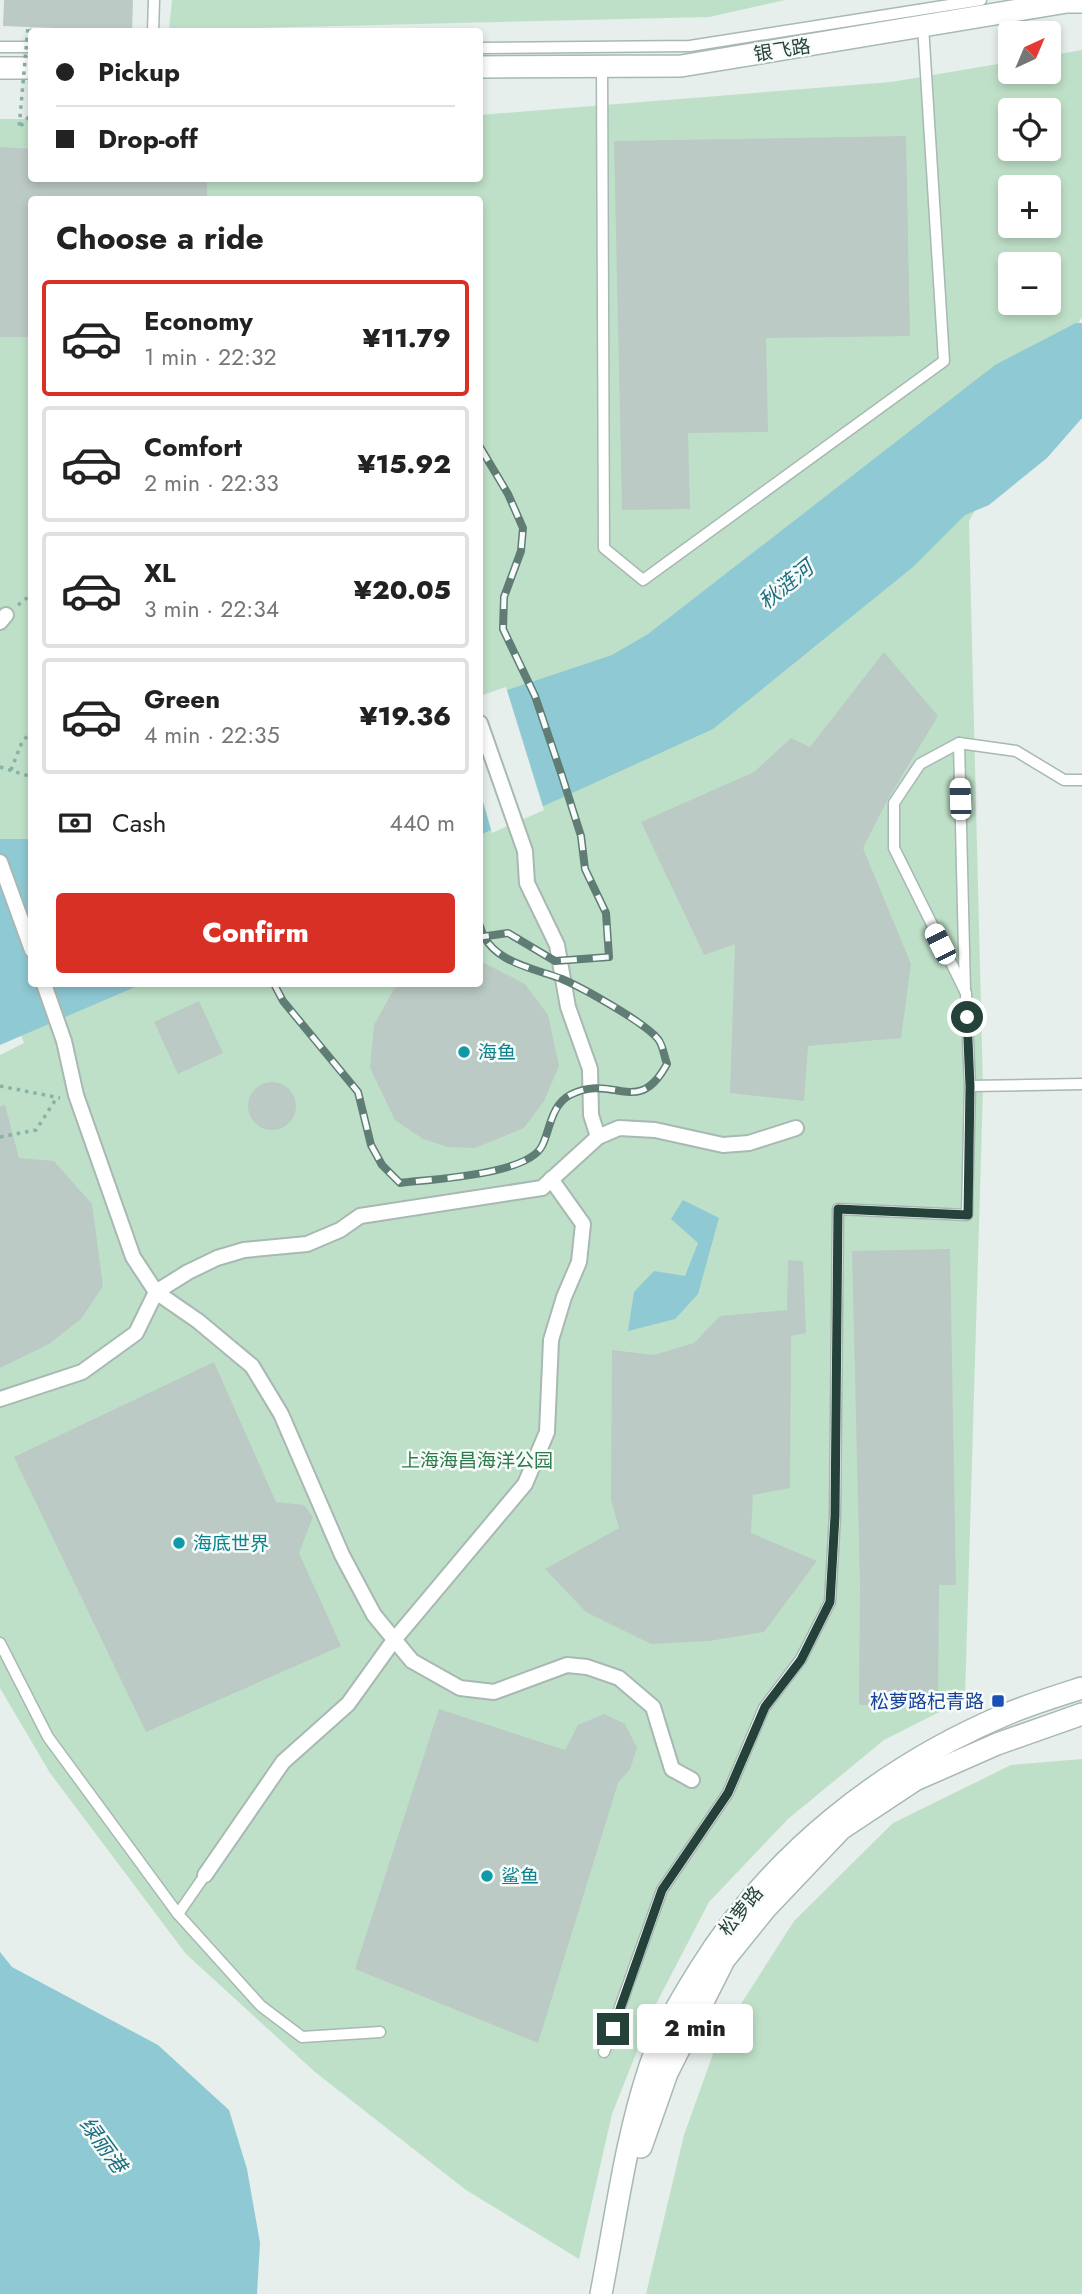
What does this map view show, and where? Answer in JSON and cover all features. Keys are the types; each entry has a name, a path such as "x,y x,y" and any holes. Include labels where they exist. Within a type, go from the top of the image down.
{"street":[{"name":"银飞路","path":"483,67 681,66 1082,2"},
{"path":"0,68 28,68"},
{"path":"483,732 525,851 527,883 557,945 568,1007 590,1069 591,1115 598,1137"},
{"path":"0,862 28,939"},
{"path":"45,987 64,1041 76,1095 133,1256 156,1292 198,1321 252,1366 281,1414 342,1555 374,1615 394,1640 412,1661 460,1688 494,1692 567,1665 587,1667 619,1678 653,1707 672,1769 692,1780"},
{"path":"0,1399 82,1372 136,1332 156,1292 216,1258 275,1246 307,1244 340,1230 360,1216 542,1188 598,1137 619,1128 693,1136 723,1145 749,1143 796,1128"},
{"path":"205,1875 283,1762 348,1704 394,1640 525,1484 547,1432 551,1340 564,1297 579,1262 583,1224 551,1180"},
{"name":"松萝路","path":"601,2294 617,2190 651,2063 679,2003 724,1929 769,1876 829,1818 947,1743 1007,1714 1082,1688"},
{"name":"松萝路","path":"614,2294 643,2135 667,2073 724,1960 766,1908 841,1829 915,1780 997,1744 1082,1714"}],"lane":[{"path":"153,28 154,0"},
{"path":"483,48 690,46 981,0"},
{"path":"602,66 604,548 643,580 944,361 923,26"},
{"path":"0,47 28,47"},
{"path":"965,993 894,848 894,803 920,764 959,743 1016,751 1064,780 1082,780"},
{"path":"604,2052 662,1890 728,1793 765,1707 801,1660 830,1602 835,1516 838,1209 968,1215 970,1086 959,743"},
{"path":"970,1086 1082,1084"},
{"path":"0,1643 48,1737 178,1914 261,2006 302,2037 380,2032"},
{"path":"178,1914 205,1875"}],"path":[{"path":"28,118 19,128 29,28"},
{"path":"11,771 22,742 28,736"},
{"path":"0,767 28,776"},
{"path":"0,1086 56,1098 76,1095"},
{"path":"0,1137 36,1130 56,1098"}],"green space":[{"path":"172,0 785,0 709,17 169,28"},
{"name":"上海海昌海洋公园","path":"1082,50 1082,317 969,521 983,1089 965,1699 884,1740 788,1819 709,1902 655,2006 612,2114 579,2259 466,2190 315,2072 186,1954 50,1773 0,1688 0,1055 24,1043 0,981 0,119 28,119 28,182 483,182 483,115 891,82 998,64 998,84 1061,84 1061,54"},
{"path":"1082,1759 1082,2294 646,2294 684,2135 718,2040 794,1921 893,1823 1011,1765"}],"water":[{"name":"秋涟河","path":"1076,323 1082,323 1082,418 1047,458 989,505 965,515 913,567 713,729 483,834 483,698 612,655 648,634 995,365"},
{"path":"0,839 28,839 28,987 135,987 0,1045"},
{"path":"683,1200 719,1218 698,1294 675,1319 628,1331 634,1292 654,1271 685,1276 698,1243 671,1219"},
{"name":"绿丽港","path":"0,1952 12,1967 158,2045 229,2110 247,2169 260,2243 257,2294 0,2294"}],"pier":[{"path":"506,687 544,810 492,833 483,802 483,695"}],"building":[{"path":"4,0 133,0 132,28 3,26"},
{"path":"906,136 910,336 766,338 768,432 688,433 690,509 622,510 614,141"},
{"path":"0,147 28,149 28,182 207,182 207,196 28,196 28,337 0,337"},
{"path":"884,652 938,716 888,799 863,848 911,964 901,1038 808,1046 804,1101 730,1093 735,944 704,955 641,822 754,772 791,738 810,747"},
{"name":"海鱼","path":"483,963 525,984 548,1015 559,1066 544,1101 524,1128 475,1148 448,1147 423,1139 395,1120 370,1068 374,1025 394,989 483,987"},
{"path":"199,1001 223,1053 178,1074 154,1022"},
{"path":"272,1082 289,1089 296,1106 289,1123 272,1130 255,1123 248,1106 255,1089"},
{"path":"5,1105 19,1158 54,1161 92,1204 103,1286 81,1319 49,1344 0,1368 0,1106"},
{"path":"950,1249 956,1585 939,1585 938,1706 859,1705 860,1586 852,1251"},
{"path":"788,1260 803,1261 806,1333 791,1336 790,1488 753,1495 751,1533 817,1561 764,1632 709,1641 651,1644 586,1612 545,1569 619,1528 611,1500 612,1350 654,1355 694,1343 720,1316 787,1310"},
{"name":"海底世界","path":"214,1362 276,1502 304,1505 313,1517 299,1553 341,1646 146,1732 14,1457"},
{"name":"鲨鱼","path":"439,1709 565,1750 578,1725 604,1714 625,1724 637,1748 630,1769 618,1783 538,2043 355,1969"}],"railway":[{"path":"483,452 508,494 523,528 521,551 504,597 503,629 535,696 562,776 581,836 585,869 606,913 609,957 555,961 508,933 483,937"},
{"path":"276,987 283,1001 358,1092 371,1145 382,1165 400,1183 499,1169 533,1156 542,1146 559,1105 570,1095 586,1089 624,1092 645,1089 656,1080 667,1064 660,1041 640,1024 572,983 502,956 483,933"}],"place":[{"name":"海鱼","path":"464,1052"},
{"name":"海底世界","path":"179,1543"},
{"name":"松萝路杞青路","path":"998,1701"},
{"name":"鲨鱼","path":"487,1876"}],"route":[{"path":"613,2029 662,1890 728,1793 765,1707 801,1660 830,1602 835,1516 838,1209 968,1215 970,1086 967,1017"}]}
